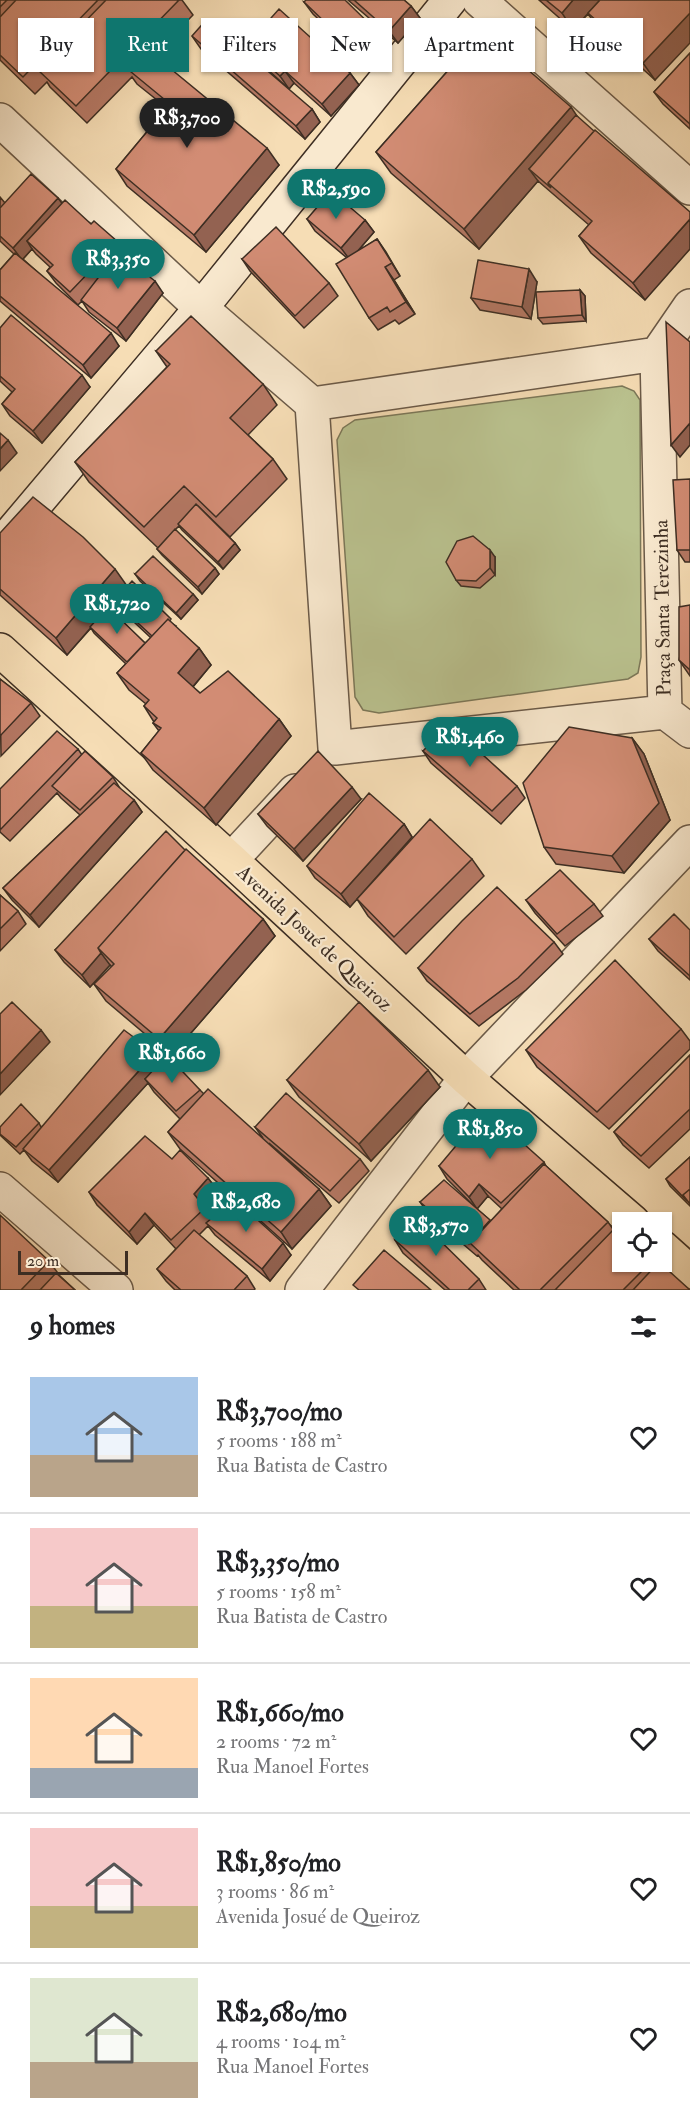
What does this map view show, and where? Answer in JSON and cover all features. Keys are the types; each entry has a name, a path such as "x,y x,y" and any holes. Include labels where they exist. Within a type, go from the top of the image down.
{"main road":[{"name":"Avenida Josué de Queiroz","path":"0,650 466,1078 621,1212"},
{"path":"672,1256 690,1272"}],"street":[{"path":"0,546 201,308 450,0"},
{"path":"479,0 690,188"},
{"path":"0,120 201,308 312,404 335,748 231,860"},
{"path":"312,404 657,354 690,306"},
{"name":"Praça Santa Terezinha","path":"335,748 677,722 657,354"},
{"path":"302,1290 466,1078 690,842"},
{"path":"0,1189 116,1290"}],"green space":[{"path":"622,386 634,391 640,400 641,657 638,673 628,679 379,713 363,710 355,697 337,440 343,428 355,420"}],"building":[{"path":"0,0 7,0 0,7"},
{"path":"16,0 98,0 80,18 18,18 18,72 28,72 23,77 0,55 0,17"},
{"path":"106,0 179,0 162,18 106,18 106,72 109,72 76,106 40,72 94,72 94,18 89,18"},
{"path":"306,0 345,0 364,18 321,18 304,2"},
{"path":"354,0 404,0 411,6 392,28 392,18 374,18"},
{"path":"546,0 573,0 562,13"},
{"path":"600,0 690,0 690,13 643,63 643,18 594,18 588,13"},
{"path":"279,9 289,18 271,18"},
{"path":"201,26 201,44 192,36"},
{"path":"298,26 310,37 310,72 350,73 322,104 286,72 298,72"},
{"path":"690,53 690,124 654,92"},
{"path":"131,72 175,72 267,148 194,235 116,169 170,104"},
{"path":"234,72 269,72 312,109 296,126"},
{"path":"447,72 530,72 571,107 464,229 376,152"},
{"path":"576,115 594,131 548,183 551,188 529,169"},
{"path":"595,130 690,212 690,219 633,283 579,236 592,221 548,183"},
{"path":"31,174 58,198 13,248 0,236 0,208"},
{"path":"331,191 365,220 341,248 307,219"},
{"path":"65,200 91,224 94,221 118,242 70,292 47,271 53,265 27,241"},
{"path":"276,227 329,283 295,316 242,259"},
{"path":"377,239 392,263 385,267 406,302 390,312 387,307 369,318 336,264"},
{"path":"118,252 155,281 117,328 81,300"},
{"path":"15,253 111,333 83,365 0,296 0,270"},
{"path":"478,260 529,269 522,307 471,298"},
{"path":"580,290 582,315 538,318 536,292"},
{"path":"11,315 82,375 33,431 2,404 15,389 0,376 0,328"},
{"path":"191,316 263,384 230,418 273,459 216,517 184,486 144,527 75,462 170,364 156,351"},
{"path":"666,322 690,342 690,423 671,445"},
{"path":"0,433 8,440 0,449"},
{"path":"690,479 690,550 677,550 673,480"},
{"path":"33,497 83,537 115,569 56,638 0,589 0,533"},
{"path":"196,504 235,543 218,562 178,524"},
{"path":"175,529 215,568 198,587 157,549"},
{"path":"473,536 490,550 490,568 476,581 456,580 446,562 457,541"},
{"path":"153,556 193,594 176,613 135,574"},
{"path":"132,581 171,619 170,621 168,619 152,636 114,601"},
{"path":"690,605 690,670 679,660 679,607"},
{"path":"108,607 145,643 127,662 90,627"},
{"path":"168,619 199,648 178,673 200,693 228,671 279,719 204,808 141,753 161,728 153,723 157,718 144,706 149,700 117,673"},
{"path":"0,679 31,703 0,736"},
{"path":"449,724 517,786 492,811 423,751"},
{"path":"569,727 632,738 659,803 612,856 544,847 523,783"},
{"path":"57,731 78,749 1,829 0,789"},
{"path":"85,751 113,777 80,810 52,786"},
{"path":"318,751 352,787 294,849 258,814"},
{"path":"114,783 134,800 30,915 3,888"},
{"path":"369,793 404,824 341,894 307,866"},
{"path":"430,819 472,859 394,937 357,899"},
{"path":"166,831 185,850 98,948 101,953 82,975 55,950"},
{"path":"186,849 263,919 159,1039 94,984 114,964 98,948"},
{"path":"560,870 594,904 557,934 526,900"},
{"path":"497,887 554,942 518,978 470,1014 418,968"},
{"path":"0,895 18,911 0,929"},
{"path":"674,914 690,930 690,976 649,939"},
{"path":"615,960 681,1029 597,1112 526,1050"},
{"path":"12,1002 41,1030 0,1074 0,1014"},
{"path":"359,1002 428,1070 359,1144 287,1080"},
{"path":"124,1030 155,1053 49,1170 23,1149"},
{"path":"167,1055 200,1090 176,1111 145,1079"},
{"path":"690,1055 690,1109 641,1156 614,1132"},
{"path":"208,1089 319,1189 281,1232 168,1132"},
{"path":"286,1093 360,1159 330,1191 255,1127"},
{"path":"21,1104 39,1123 16,1147 0,1134 0,1127"},
{"path":"486,1110 544,1162 501,1203 479,1184 469,1197 439,1166"},
{"path":"145,1136 172,1159 180,1150 208,1178 194,1194 205,1208 171,1240 145,1213 129,1232 89,1192"},
{"path":"690,1157 690,1189 683,1195 687,1201 666,1179"},
{"path":"544,1164 608,1222 540,1290 520,1290 470,1243"},
{"path":"444,1180 490,1220 469,1244 420,1202"},
{"path":"690,1189 690,1204 683,1195"},
{"path":"235,1199 283,1243 262,1269 206,1223"},
{"path":"0,1215 49,1261 21,1290 0,1290"},
{"path":"417,1218 479,1279 468,1290 450,1290 395,1240"},
{"path":"194,1230 247,1276 234,1290 181,1290 157,1269"},
{"path":"612,1231 612,1272 641,1272 623,1290 555,1290"},
{"path":"384,1250 431,1290 359,1290 353,1285"},
{"path":"650,1272 670,1272 690,1290 633,1290"},
{"path":"56,1273 75,1290 40,1290"}]}
